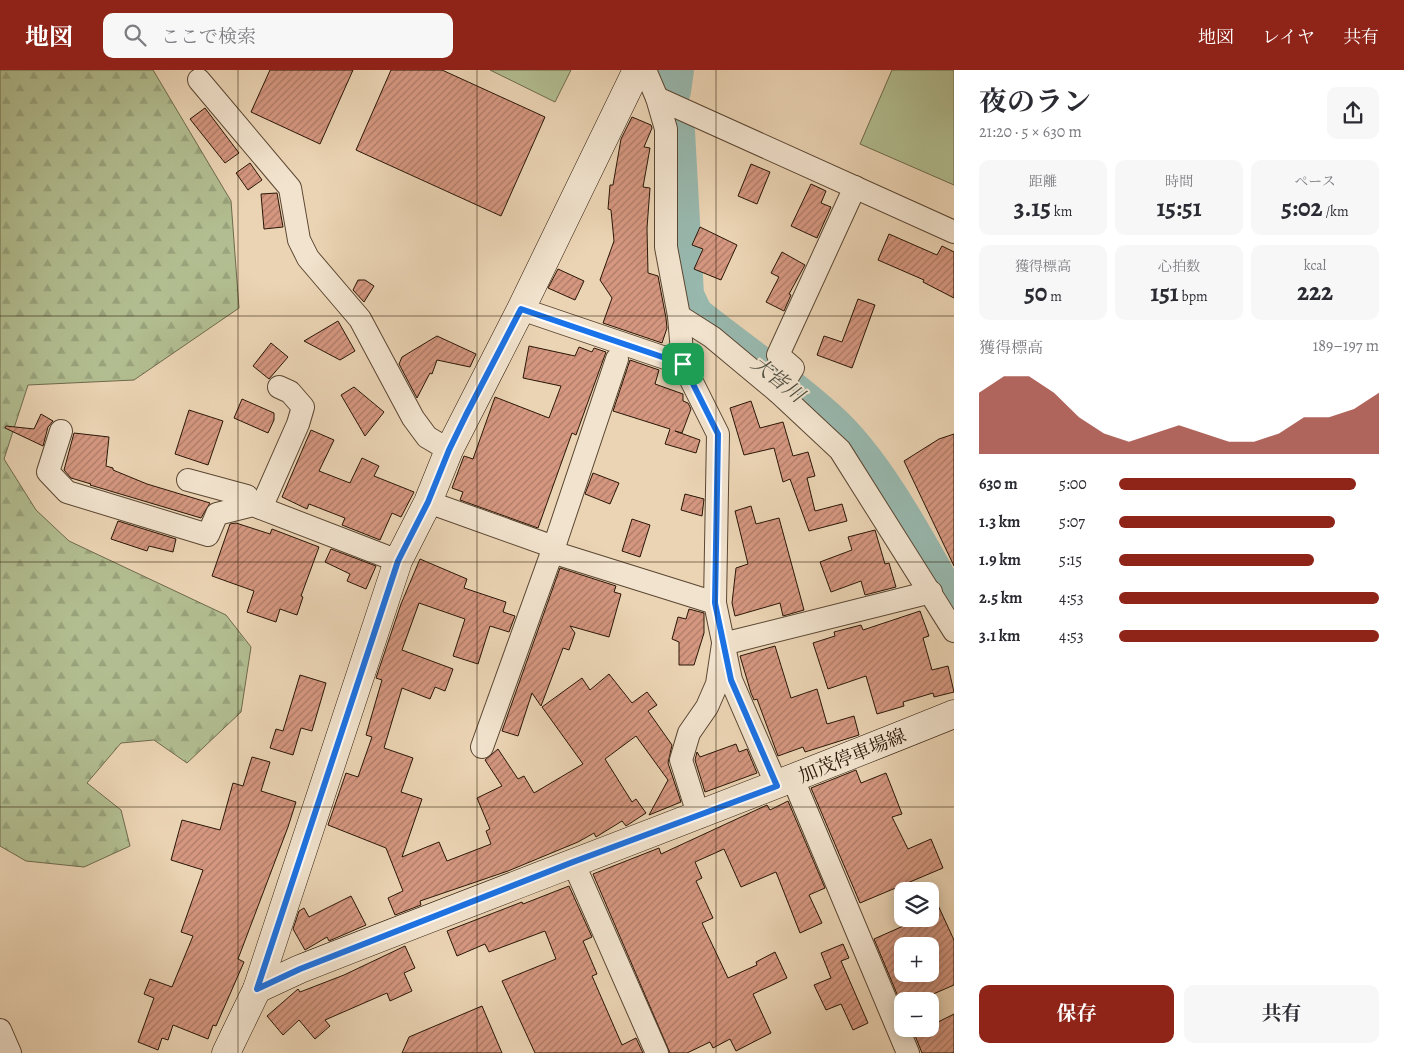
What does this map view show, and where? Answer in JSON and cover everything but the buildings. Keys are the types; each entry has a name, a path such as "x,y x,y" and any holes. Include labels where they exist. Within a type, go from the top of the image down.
{"street":[{"path":"226,1053 257,989 398,561 428,502 449,450 521,309 637,70"},
{"path":"645,70 657,98 666,129 666,247 680,316 683,364 718,434 715,603 731,680 785,782 908,1053"},
{"path":"199,80 290,188 299,240 308,258 360,319 413,418 427,437 449,450"},
{"path":"657,98 954,232"},
{"path":"778,392 793,368 778,356 855,188"},
{"path":"521,309 683,364"},
{"path":"680,316 712,337 778,392 840,450 954,631"},
{"path":"482,747 553,549 617,359"},
{"path":"257,506 298,424 303,407 290,392 278,387"},
{"path":"61,431 48,472 67,492 208,535 217,514 257,506"},
{"path":"188,480 247,496 257,506 398,561"},
{"path":"428,502 553,549 715,603"},
{"path":"723,644 931,592"},
{"path":"699,817 681,760 689,733 707,707 717,684 723,644"},
{"name":"加茂停車場線","path":"257,989 300,969 573,862 699,817 954,714"},
{"path":"573,862 657,1053"},
{"path":"0,1030 10,1053"}],"green space":[{"path":"0,70 153,70 231,201 239,308 134,380 28,385 4,459 36,510 69,541 226,615 251,647 241,712 187,763 154,740 121,743 87,783 121,810 130,846 84,867 26,861 0,846"},
{"path":"490,70 571,70 555,102"},
{"path":"892,70 954,70 954,185 860,144"}],"waterway":[{"name":"大皆川","path":"673,91 676,70"},
{"name":"大皆川","path":"677,131 686,295 695,314 797,392 847,438 865,459 913,533 954,606"}],"route":[{"path":"521,309 683,364 718,434 719,484 715,603 731,680 777,786 699,817 573,862 300,969 257,989 398,561 428,502 449,450 466,415 521,309"}]}
